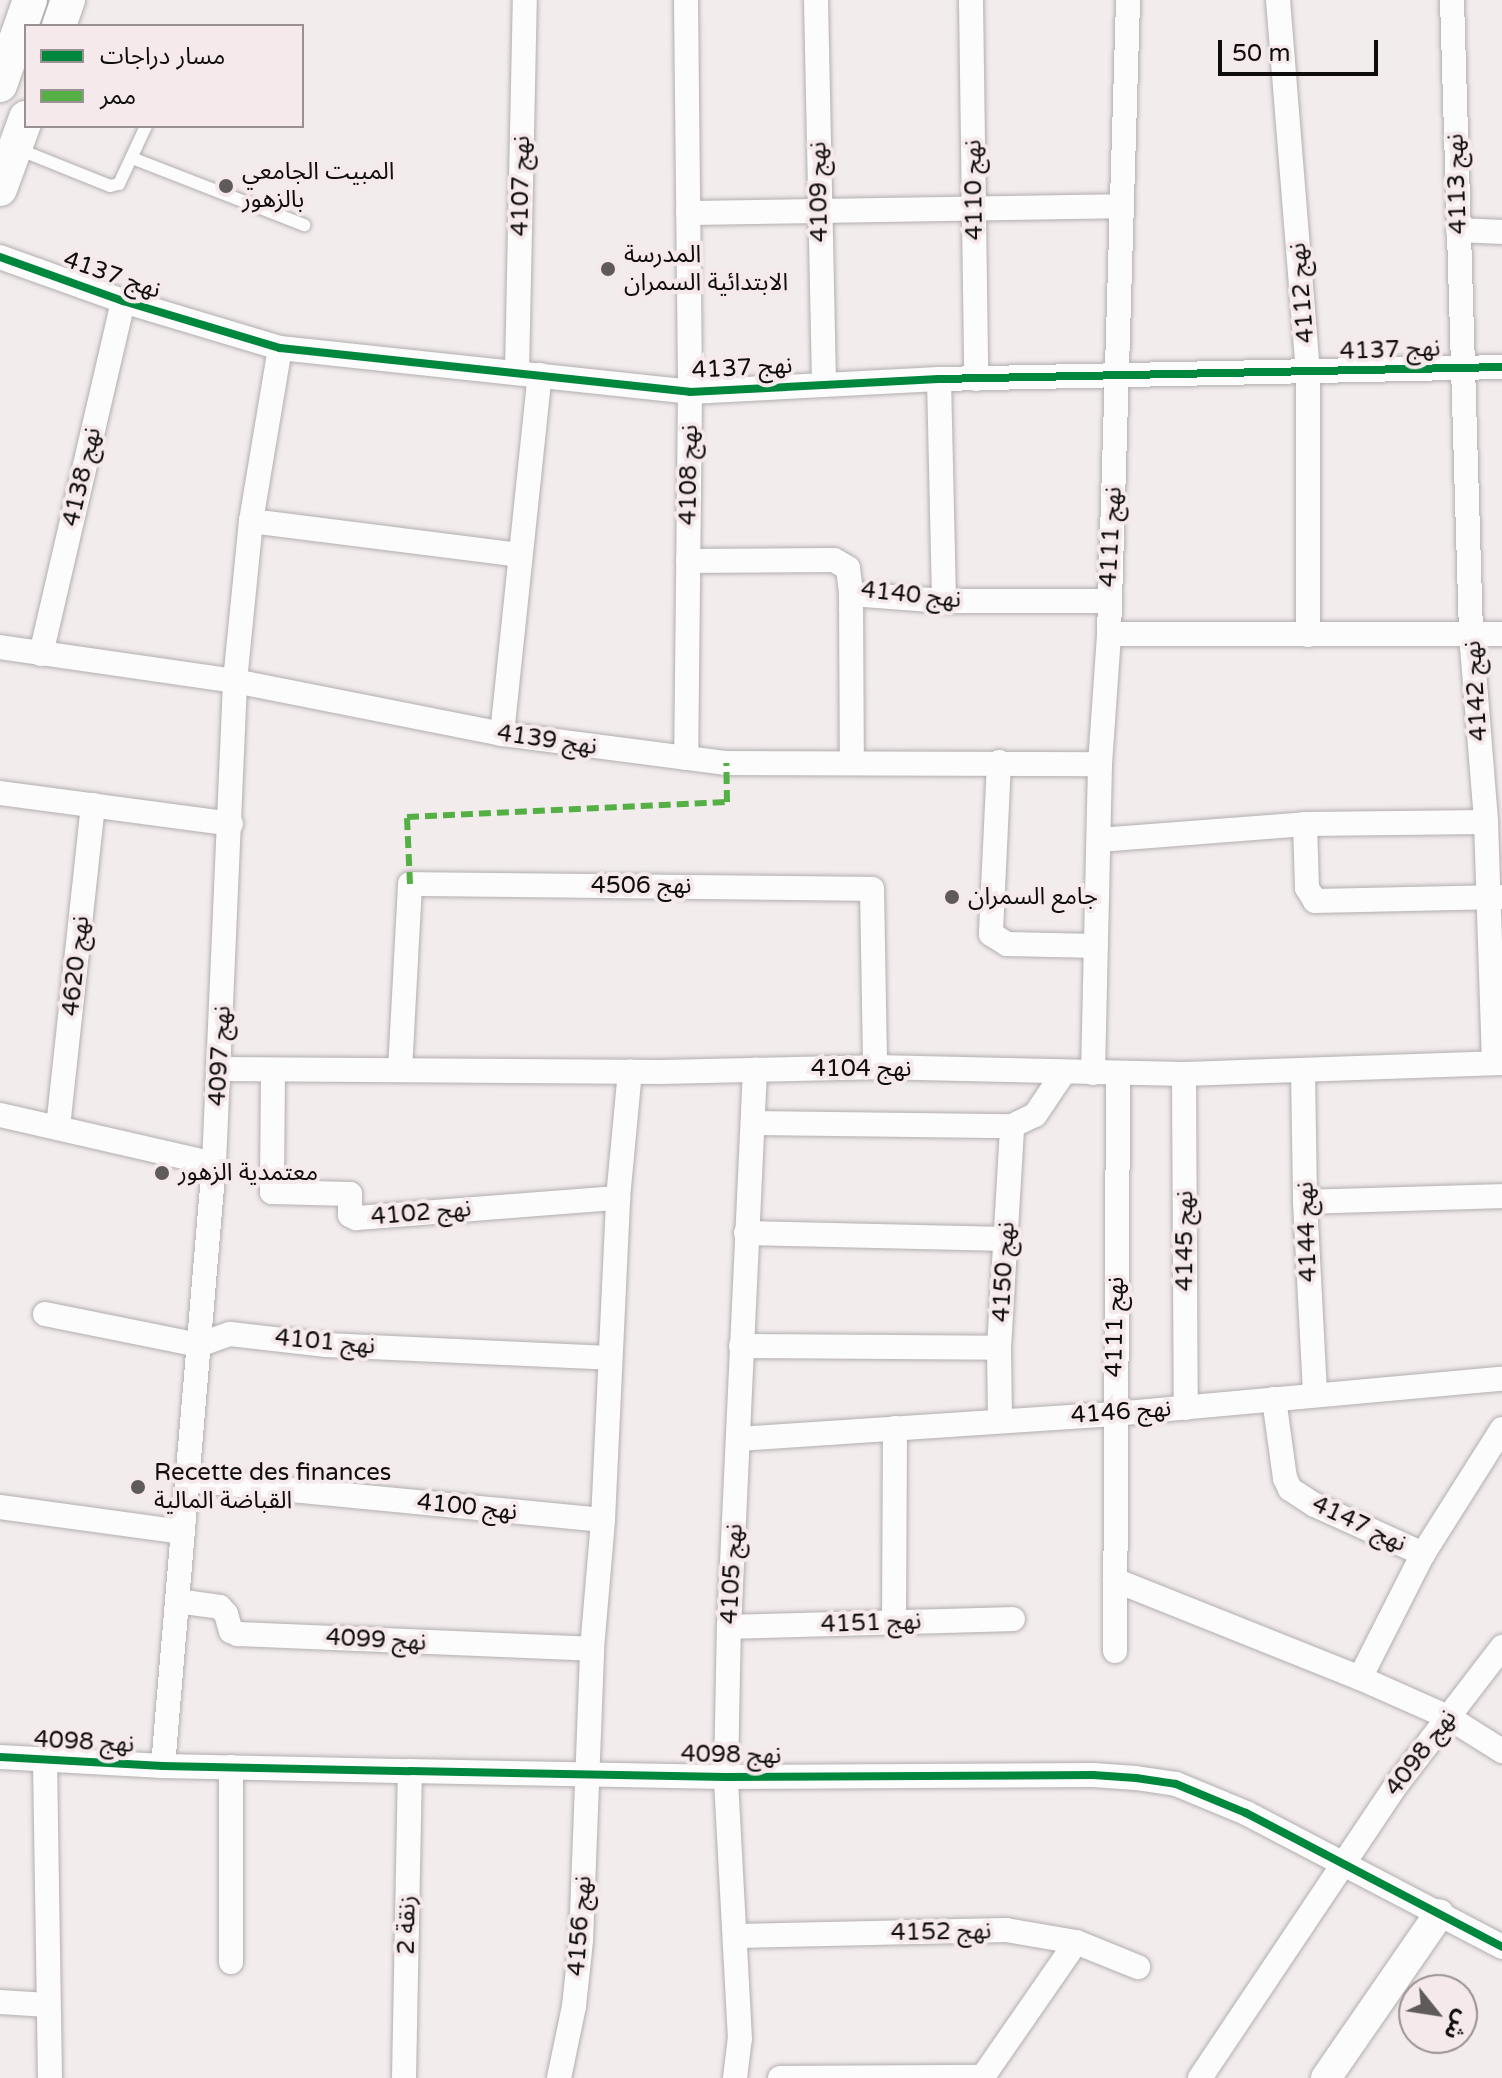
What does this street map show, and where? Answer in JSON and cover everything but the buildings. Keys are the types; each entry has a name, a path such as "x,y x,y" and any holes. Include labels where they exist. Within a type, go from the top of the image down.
{"main road":[{"path":"0,85 30,0"},
{"path":"60,24 68,0"},
{"path":"0,189 21,133"}],"street":[{"name":"نهج 4107","path":"502,734 519,555 528,374 525,0"},
{"name":"نهج 4108","path":"686,0 690,392 686,758"},
{"name":"نهج 4109","path":"816,0 824,383"},
{"name":"نهج 4110","path":"971,0 976,379"},
{"name":"نهج 4111","path":"1093,1073 1100,764 1109,634 1128,0"},
{"name":"نهج 4112","path":"1278,0 1308,372 1308,635"},
{"name":"نهج 4113","path":"1452,0 1458,230 1466,367"},
{"path":"688,213 1122,206"},
{"path":"1458,230 1502,232"},
{"name":"نهج 4137","path":"0,257 123,301 280,348 690,392 939,379 1118,378 1502,367"},
{"name":"نهج 4138","path":"41,654 123,301"},
{"name":"نهج 4097","path":"163,1766 214,1164 235,681 251,521 280,348"},
{"name":"نهج 4142","path":"1466,367 1471,634 1495,897 1498,1063"},
{"path":"939,379 944,601"},
{"path":"251,521 519,555"},
{"name":"نهج 4140","path":"688,561 834,560 848,568 851,594 944,601 1108,601"},
{"path":"851,594 852,762"},
{"path":"1109,634 1502,634"},
{"name":"نهج 4139","path":"0,647 235,681 502,734 726,763 1100,764"},
{"path":"999,762 991,934 1007,944 1096,946"},
{"path":"0,793 231,824"},
{"name":"نهج 4620","path":"58,1127 93,805"},
{"path":"1099,840 1305,824 1486,822"},
{"path":"1305,824 1307,888 1315,901 1495,897"},
{"name":"نهج 4506","path":"400,1070 410,884 872,889 875,1067"},
{"name":"نهج 4104","path":"219,1069 630,1072 875,1067 1184,1074 1498,1063"},
{"name":"نهج 4105","path":"735,2078 740,2039 737,1936 726,1777 729,1627 755,1070"},
{"name":"نهج 4144","path":"1303,1070 1305,1202 1315,1394"},
{"name":"نهج 4102","path":"273,1071 272,1192 350,1194 350,1215 355,1218 618,1198"},
{"name":"نهج 4156","path":"559,2078 574,2006 581,1940 592,1649 603,1520 618,1198 630,1072"},
{"path":"753,1123 1012,1126 1035,1115 1064,1072"},
{"name":"نهج 4111","path":"1115,1651 1118,1074"},
{"name":"نهج 4145","path":"1184,1074 1186,1408"},
{"path":"0,1115 214,1164"},
{"name":"نهج 4150","path":"1000,1419 999,1348 1012,1126"},
{"path":"1305,1202 1502,1196"},
{"path":"746,1233 1006,1239"},
{"name":"نهج 4101","path":"45,1314 199,1345 230,1334 326,1345 610,1358"},
{"path":"741,1346 999,1348"},
{"name":"نهج 4146","path":"739,1439 1000,1419 1114,1414 1502,1379"},
{"name":"نهج 4147","path":"1274,1399 1285,1478 1290,1489 1315,1505 1423,1554 1502,1429"},
{"path":"894,1623 895,1428"},
{"name":"نهج 4100","path":"188,1480 603,1520"},
{"path":"0,1507 183,1532"},
{"path":"1360,1678 1423,1554"},
{"path":"1115,1580 1360,1678 1448,1717 1502,1751"},
{"name":"نهج 4099","path":"177,1601 220,1607 226,1614 231,1631 238,1634 592,1649"},
{"name":"نهج 4151","path":"729,1627 1013,1619"},
{"name":"نهج 4098","path":"1343,1862 1502,1647"},
{"name":"نهج 4098","path":"0,1757 163,1766 726,1777 1093,1775 1136,1778 1176,1784 1205,1795 1343,1862 1502,1947"},
{"path":"45,1760 50,2078"},
{"path":"231,1767 231,1962"},
{"name":"زنقة 2","path":"404,2078 410,1771"},
{"path":"1200,2078 1343,1862"},
{"path":"1326,2078 1436,1912"},
{"name":"نهج 4152","path":"737,1936 1006,1930 1076,1942 1138,1967"},
{"path":"780,2078 982,2078 1076,1942"},
{"path":"0,2002 47,2005"}],"lane":[{"path":"21,133 110,186 119,184 145,128"},
{"path":"132,158 304,225"}],"marked path":[{"path":"410,884 407,817 727,802 726,763"}],"cycle path":[{"path":"0,257 123,301 280,348 690,392 939,379 1502,367"},
{"path":"0,1757 163,1766 726,1777 1093,1775 1136,1778 1176,1784 1246,1813 1502,1947"}],"place":[{"name":"المبيت الجامعي بالزهور","path":"226,186"},
{"name":"المدرسة الابتدائية السمران","path":"608,269"},
{"name":"جامع السمران","path":"952,897"},
{"name":"معتمدية الزهور","path":"162,1173"},
{"name":"Recette des finances القباضة المالية","path":"138,1487"}]}
